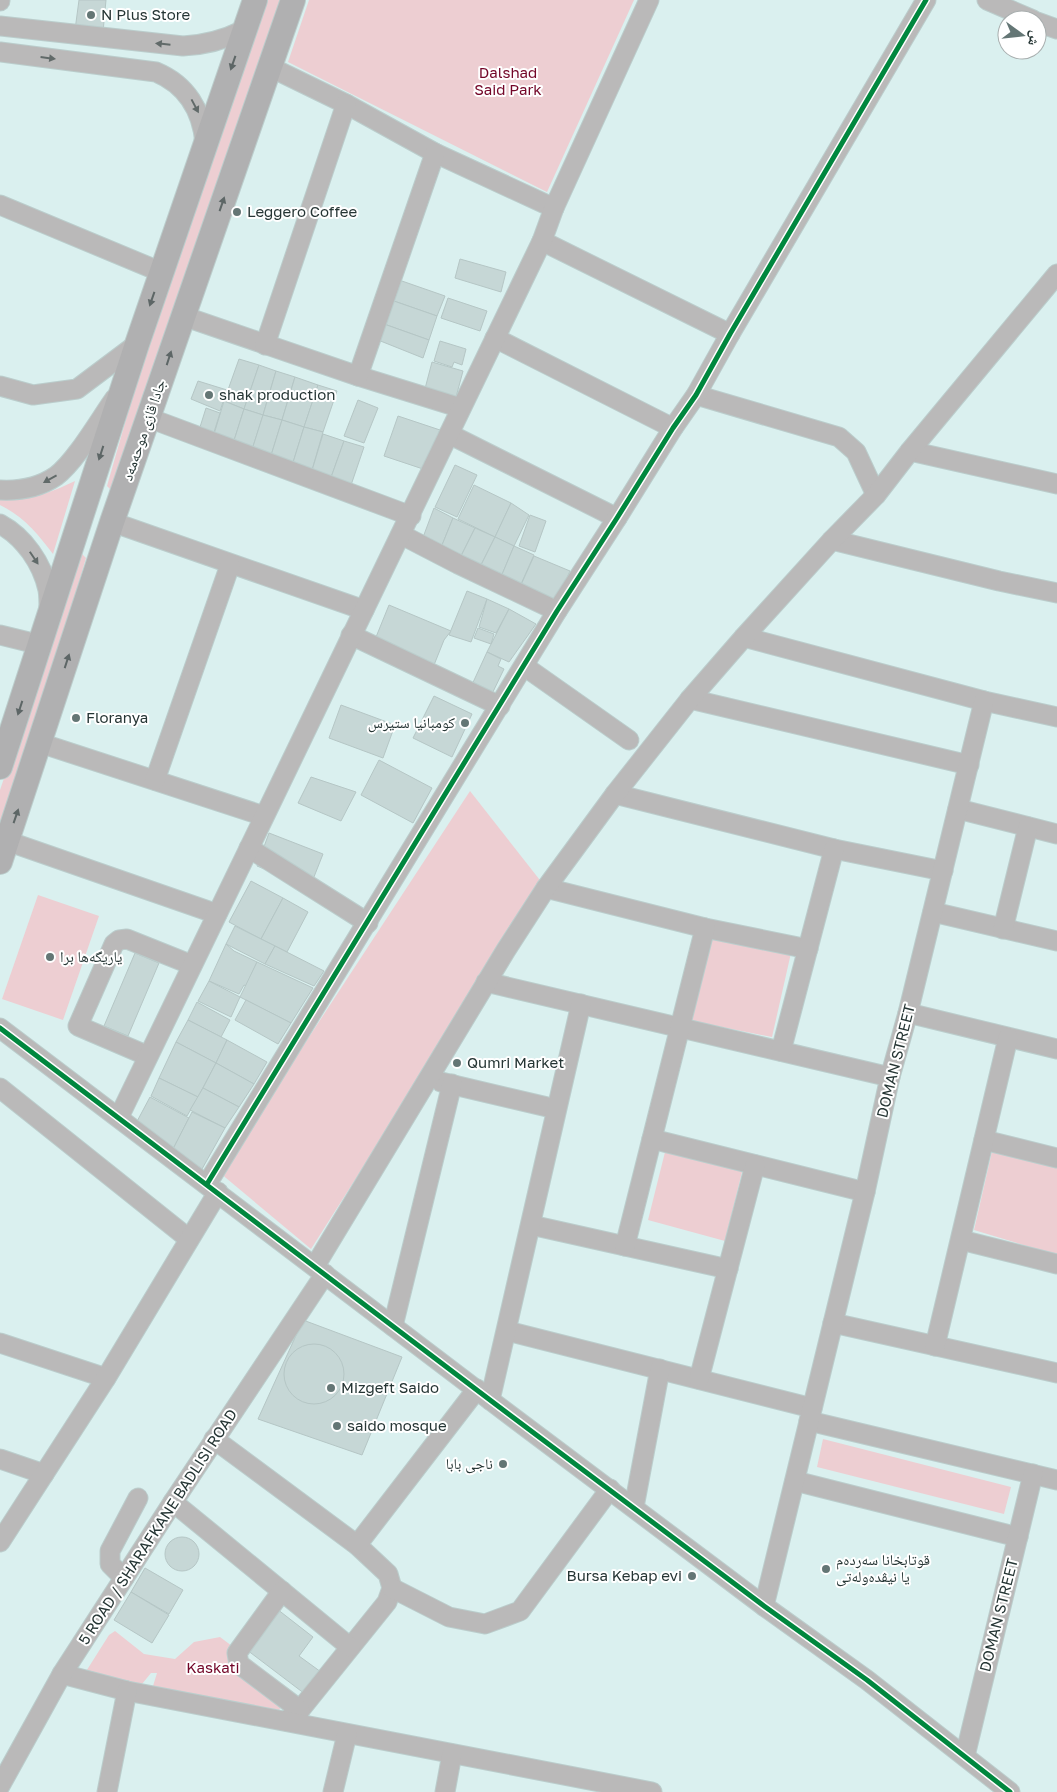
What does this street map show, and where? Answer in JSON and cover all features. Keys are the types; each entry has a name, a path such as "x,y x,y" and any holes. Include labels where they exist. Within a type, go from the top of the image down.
{"main road":[{"path":"0,767 41,645 136,344 255,0"},
{"name":"جادا قازی موحەمەد","path":"3,852 112,522 293,0"},
{"path":"72,544 81,541 96,545 101,555"}],"street":[{"path":"119,1117 351,635 402,535 542,241 554,208 649,0"},
{"path":"0,1542 106,1378 190,1239 213,1188 368,922 557,611 696,395 926,0"},
{"path":"987,0 1010,10"},
{"path":"0,26 170,45 196,45 221,40 244,30"},
{"path":"120,67 124,40"},
{"path":"0,52 156,72 175,82 190,97 197,108 206,143"},
{"path":"270,67 346,104 435,154 554,208"},
{"path":"265,345 346,104"},
{"path":"358,376 435,154"},
{"path":"0,205 161,272"},
{"path":"542,241 730,334"},
{"name":"5 ROAD / SHARAFKANE BADLISI ROAD","path":"0,1786 62,1674 214,1439 320,1270 428,1079 486,982 546,888 615,794 690,699 832,540 876,496 910,451 1057,274"},
{"path":"183,316 358,376 461,408"},
{"path":"495,338 673,428"},
{"path":"0,386 34,395 77,389 136,344"},
{"path":"0,490 21,489 33,486 56,476 69,464 123,386"},
{"path":"696,395 839,437 856,452 876,496"},
{"path":"149,418 411,516"},
{"path":"449,434 617,518"},
{"path":"910,451 1057,484"},
{"path":"112,522 230,565 364,610"},
{"path":"0,524 23,542 39,564 48,590 50,617"},
{"path":"402,535 557,611"},
{"path":"832,540 1057,593"},
{"path":"155,780 230,565"},
{"path":"0,635 41,645"},
{"path":"351,635 500,706"},
{"path":"744,637 984,701 1057,718"},
{"path":"524,666 629,740"},
{"path":"690,699 969,765"},
{"name":"DOMAN STREET","path":"764,1606 865,1192 890,1076 908,1013 984,701"},
{"path":"40,743 264,816"},
{"path":"615,794 834,849 943,871"},
{"path":"958,809 1057,834"},
{"path":"1003,929 1028,827"},
{"path":"249,848 368,922"},
{"path":"781,1051 834,849"},
{"path":"3,852 217,914"},
{"path":"546,888 705,928 808,950"},
{"path":"933,912 1057,941"},
{"path":"625,1246 705,928"},
{"path":"148,1056 78,1026 114,944 119,940 127,939 192,965"},
{"path":"486,982 890,1076"},
{"path":"356,1545 483,1394 507,1330 581,1004"},
{"path":"908,1013 1057,1050"},
{"path":"0,1028 764,1606 867,1680 1010,1792"},
{"path":"935,1346 1008,1038"},
{"path":"428,1079 556,1109"},
{"path":"393,1326 452,1084"},
{"path":"0,1088 190,1239"},
{"path":"652,1139 865,1192"},
{"path":"984,1140 1057,1158"},
{"path":"699,1379 755,1165"},
{"path":"530,1225 728,1269"},
{"path":"961,1240 1057,1264"},
{"path":"833,1323 1057,1373"},
{"path":"507,1330 699,1379 811,1414 1057,1480"},
{"path":"0,1343 106,1378"},
{"path":"634,1507 660,1369"},
{"path":"214,1439 356,1545 388,1574 392,1588 387,1602 293,1716"},
{"path":"0,1459 44,1474"},
{"name":"DOMAN STREET","path":"965,1756 1033,1474"},
{"path":"795,1481 1018,1537"},
{"path":"392,1588 449,1617 485,1624 520,1611 610,1490"},
{"path":"124,1578 110,1564 110,1551 138,1498"},
{"path":"172,1502 350,1647"},
{"path":"282,1591 236,1653 239,1664 293,1716"},
{"path":"62,1674 127,1691 293,1716 347,1734 652,1792"},
{"path":"107,1792 127,1691"},
{"path":"334,1792 347,1734"},
{"path":"445,1792 452,1754"}],"green space":[{"path":"266,0 283,0 112,491 107,486 141,367"},
{"name":"Dalshad Said Park","path":"309,0 634,0 547,192 288,62"},
{"path":"75,481 53,554 29,526 16,514 0,505 0,494 11,496 39,495"},
{"path":"81,553 86,558 53,670 0,829 0,790"},
{"path":"470,791 543,884 311,1249 220,1173"},
{"name":"یاریگەها برا","path":"38,895 99,916 63,1020 2,999"},
{"path":"712,936 791,953 772,1037 692,1021"},
{"path":"993,1147 1057,1163 1057,1255 974,1230"},
{"path":"665,1152 743,1168 725,1241 648,1220"},
{"path":"823,1439 1011,1487 1004,1514 817,1467"},
{"name":"Kaskati","path":"115,1631 144,1654 175,1659 194,1642 220,1637 293,1692 279,1710 153,1686 157,1673 151,1673 142,1684 85,1673 109,1635"}],"building":[{"name":"N Plus Store","path":"79,0 106,0 103,32 75,30"},
{"path":"460,259 506,272 501,292 455,278"},
{"path":"399,280 445,296 437,316 391,300"},
{"path":"448,298 487,311 480,331 441,318"},
{"path":"391,300 437,316 429,340 384,324"},
{"path":"384,324 429,340 423,358 378,340"},
{"path":"440,341 466,349 462,365 454,362 452,367 434,361"},
{"path":"239,359 259,365 244,409 224,401"},
{"path":"432,362 463,371 452,412 421,404"},
{"path":"259,365 276,371 263,415 244,409"},
{"path":"276,371 295,377 282,420 263,415"},
{"path":"295,377 318,385 304,427 282,420"},
{"name":"shak production","path":"198,381 227,390 220,411 191,399"},
{"path":"318,385 337,391 323,432 304,427"},
{"path":"358,400 378,408 364,443 344,436"},
{"path":"224,401 244,409 231,450 211,444"},
{"path":"206,408 220,413 209,448 195,443"},
{"path":"244,409 263,415 250,456 231,450"},
{"path":"263,415 282,420 269,462 250,456"},
{"path":"398,416 440,430 426,470 384,456"},
{"path":"282,420 304,427 291,469 269,462"},
{"path":"304,427 323,432 310,477 291,469"},
{"path":"323,434 344,441 329,483 310,477"},
{"path":"344,441 364,447 349,491 329,483"},
{"path":"455,465 477,475 457,517 435,507"},
{"path":"474,485 511,503 495,537 458,519"},
{"path":"511,503 529,515 514,546 495,537"},
{"path":"434,508 453,518 438,555 419,548"},
{"path":"530,515 546,521 535,552 519,546"},
{"path":"453,518 475,528 457,564 438,555"},
{"path":"475,528 495,537 477,573 457,564"},
{"path":"495,537 514,546 498,584 477,573"},
{"path":"514,546 534,555 517,593 498,584"},
{"path":"534,556 570,571 552,612 516,596"},
{"path":"467,591 487,599 471,642 449,635"},
{"path":"487,599 509,609 496,633 479,627"},
{"path":"389,605 451,631 444,640 434,665 374,642"},
{"path":"509,609 536,624 509,662 487,652"},
{"path":"478,628 494,634 491,644 474,638"},
{"path":"487,652 501,659 498,666 504,669 490,698 470,689"},
{"path":"434,696 472,714 452,757 413,738"},
{"path":"341,705 395,725 383,758 329,738"},
{"path":"379,760 432,788 413,823 361,795"},
{"path":"311,777 356,792 341,821 298,803"},
{"path":"269,833 323,854 310,887 257,866"},
{"path":"251,881 283,898 261,939 229,922"},
{"path":"283,898 308,912 287,952 261,939"},
{"path":"235,926 275,946 265,964 226,944"},
{"path":"226,944 234,951 257,962 246,986 244,985 239,994 209,981"},
{"path":"275,946 324,971 314,986 265,964"},
{"path":"135,953 159,963 128,1036 104,1026"},
{"path":"257,962 313,988 291,1023 240,997"},
{"path":"209,981 240,997 231,1017 198,1001"},
{"path":"246,1000 291,1023 278,1044 235,1020"},
{"path":"197,1002 230,1020 221,1037 188,1020"},
{"path":"188,1020 227,1040 216,1063 176,1042"},
{"path":"227,1040 267,1062 254,1084 216,1063"},
{"path":"176,1042 216,1063 198,1097 159,1078"},
{"path":"216,1063 254,1084 239,1107 203,1088"},
{"path":"159,1078 198,1097 187,1116 151,1096"},
{"path":"203,1088 239,1107 225,1128 190,1110"},
{"path":"150,1097 189,1118 173,1149 134,1127"},
{"path":"192,1112 225,1128 202,1169 173,1149"},
{"name":"Mizgeft Saido","path":"303,1320 402,1357 362,1455 258,1419"},
{"path":"308,1344 320,1344 331,1349 339,1357 344,1368 342,1386 331,1399 320,1404 308,1404 297,1399 289,1391 284,1380 284,1368 289,1357 297,1349"},
{"path":"182,1537 189,1538 194,1542 198,1547 198,1561 194,1566 189,1570 182,1571 175,1570 170,1566 166,1561 165,1554 166,1547 170,1542 175,1538"},
{"path":"145,1568 183,1590 169,1614 131,1592"},
{"path":"131,1592 169,1615 152,1643 114,1620"},
{"path":"277,1609 313,1637 299,1656 321,1672 305,1694 247,1650"}],"cycle path":[{"path":"207,1184 557,611 696,395 926,0"},
{"path":"0,1028 490,1400 764,1606 867,1680 1010,1792"}],"place":[{"name":"N Plus Store","path":"91,15"},
{"name":"Leggero Coffee","path":"237,212"},
{"name":"shak production","path":"209,395"},
{"name":"Floranya","path":"76,718"},
{"name":"كومبانيا ستيرس","path":"465,723"},
{"name":"یاریگەها برا","path":"50,957"},
{"name":"Qumri Market","path":"457,1063"},
{"name":"Mizgeft Saido","path":"331,1388"},
{"name":"saido mosque","path":"337,1426"},
{"name":"ناجى بابا","path":"503,1464"},
{"name":"قوتابخانا سەردەم یا نیڤدەولەتی","path":"826,1569"},
{"name":"Bursa Kebap evi","path":"692,1576"}]}
